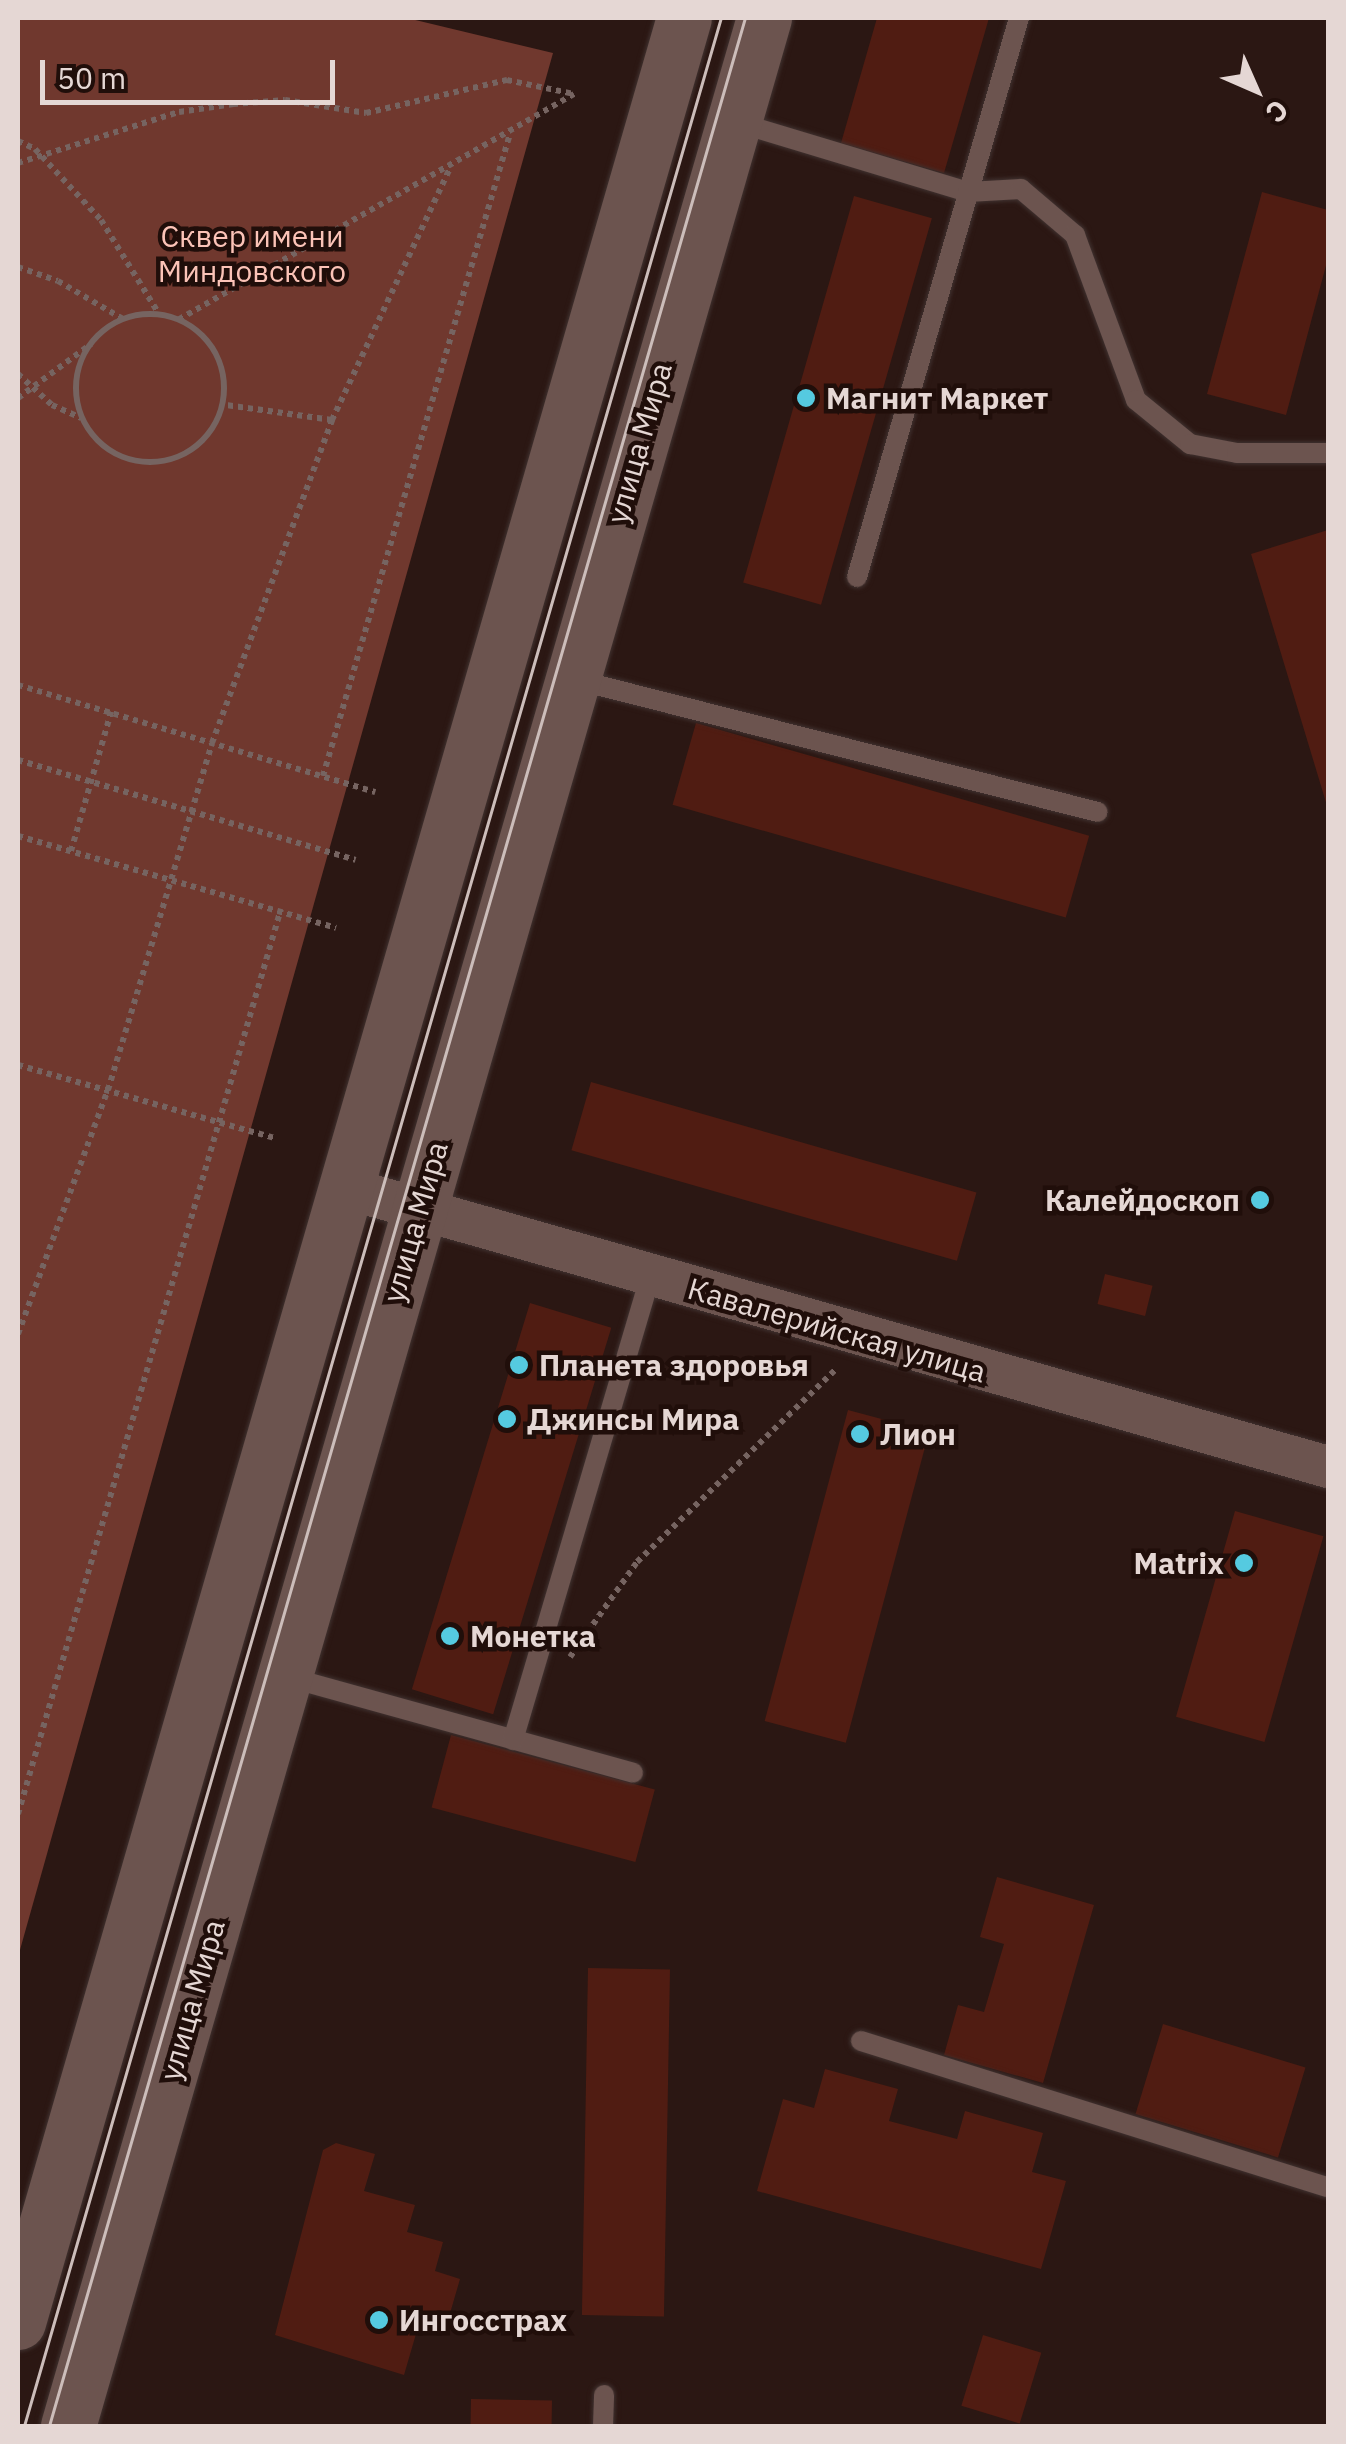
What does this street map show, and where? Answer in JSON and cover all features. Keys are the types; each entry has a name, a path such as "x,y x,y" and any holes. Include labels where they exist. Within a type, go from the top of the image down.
{"main road":[{"path":"18,2322 684,18"},
{"name":"улица Мира","path":"68,2426 570,678 764,18"}],"street":[{"name":"Кавалерийская улица","path":"346,1188 650,1278 1328,1467"}],"lane":[{"path":"857,578 1019,18"},
{"path":"734,122 968,192 1021,190 1075,235 1136,400 1190,444 1237,453 1328,452"},
{"path":"570,678 1098,812"},
{"path":"512,1740 650,1278"},
{"path":"286,1676 632,1773"},
{"path":"861,2041 1328,2187"},
{"path":"602,2426 604,2395"}],"path":[{"path":"18,164 44,159 179,112 233,104 286,100 366,113 507,80 574,94 509,135 178,320"},
{"path":"323,776 509,135"},
{"path":"18,141 44,159 120,244 159,314"},
{"path":"18,1334 108,1090 212,743 332,420 450,168"},
{"path":"18,267 58,280 124,320"},
{"path":"159,314 178,320 216,346 226,406 192,454 133,464 84,430 74,371 109,322 159,314"},
{"path":"18,398 96,340"},
{"path":"18,374 32,388 82,418"},
{"path":"226,406 332,420"},
{"path":"18,685 375,792"},
{"path":"71,851 111,712"},
{"path":"18,760 356,860"},
{"path":"18,836 336,928"},
{"path":"18,1814 281,909"},
{"path":"18,1066 277,1139"},
{"path":"558,1676 636,1562 843,1362"}],"green space":[{"name":"Сквер имени Миндовского","path":"18,18 407,18 553,53 18,1957"}],"building":[{"path":"877,18 989,18 944,173 841,143"},
{"path":"1262,192 1328,210 1328,258 1286,415 1207,394"},
{"path":"854,196 932,218 821,605 743,582"},
{"path":"1328,530 1328,809 1251,554"},
{"path":"696,723 1089,836 1066,917 673,805"},
{"path":"591,1082 976,1193 957,1261 571,1150"},
{"path":"1105,1274 1153,1286 1145,1316 1098,1304"},
{"path":"530,1303 611,1328 493,1714 412,1689"},
{"path":"848,1410 929,1432 846,1743 765,1721"},
{"path":"1235,1511 1323,1536 1264,1742 1176,1717"},
{"path":"451,1735 655,1790 635,1862 432,1807"},
{"path":"997,1877 1094,1905 1043,2083 944,2055 958,2005 984,2012 1004,1944 980,1937"},
{"path":"588,1968 670,1969 664,2316 582,2315"},
{"path":"1163,2024 1305,2068 1278,2157 1136,2114"},
{"path":"825,2069 898,2089 889,2121 957,2139 965,2111 1043,2133 1032,2172 1066,2181 1041,2269 757,2191 783,2099 814,2108"},
{"path":"336,2143 375,2154 364,2191 415,2205 407,2232 443,2242 435,2271 460,2279 444,2334 418,2327 404,2375 275,2335 323,2150"},
{"path":"983,2335 1041,2353 1020,2424 961,2406"},
{"path":"471,2399 552,2400 552,2426 471,2426"}],"tram line":[{"path":"24,2426 721,18"},
{"path":"49,2426 745,18"}],"place":[{"name":"Магнит Маркет","path":"806,398"},
{"name":"Калейдоскоп","path":"1260,1200"},
{"name":"Планета здоровья","path":"519,1365"},
{"name":"Джинсы Мира","path":"507,1419"},
{"name":"Лион","path":"860,1434"},
{"name":"Matrix","path":"1244,1563"},
{"name":"Монетка","path":"450,1636"},
{"name":"Ингосстрах","path":"379,2320"}]}
